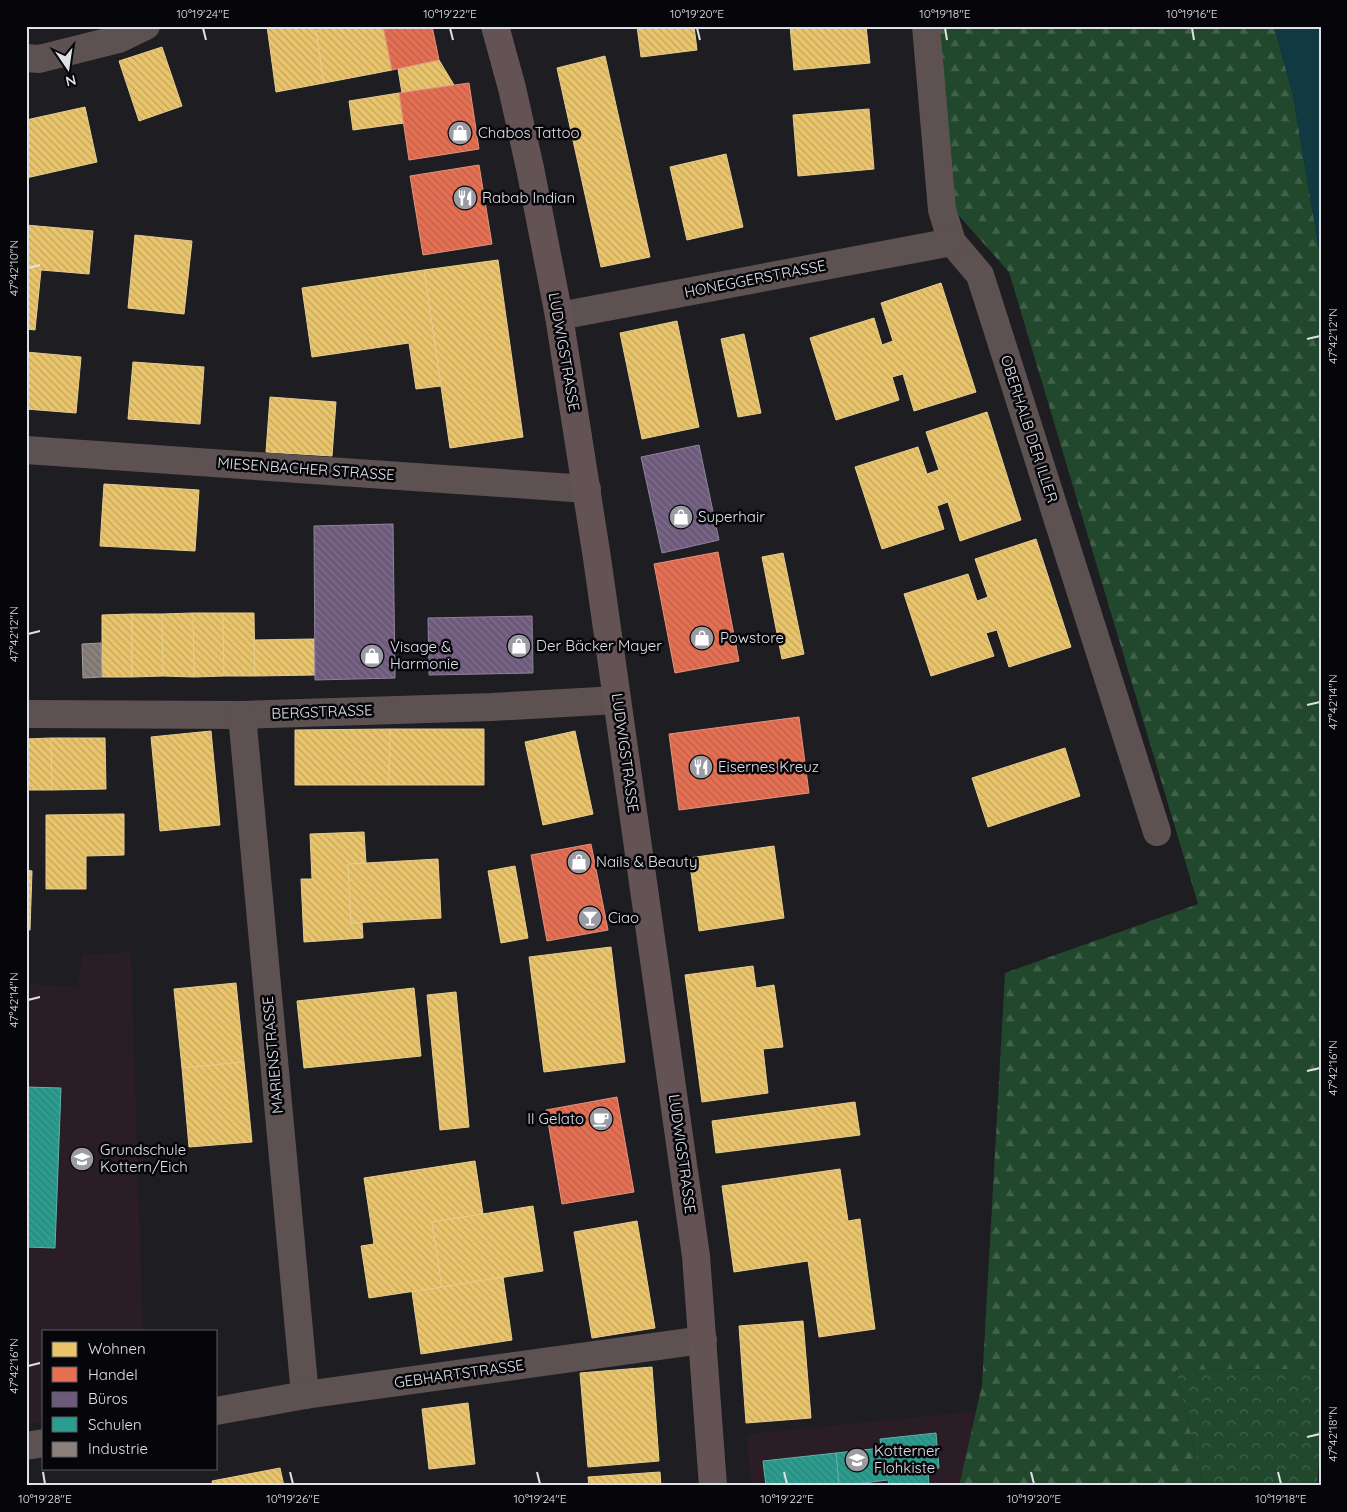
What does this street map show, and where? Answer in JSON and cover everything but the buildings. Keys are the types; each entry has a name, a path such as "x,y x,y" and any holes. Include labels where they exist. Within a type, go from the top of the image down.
{"street":[{"path":"26,58 39,59 119,39 146,26"},
{"name":"LUDWIGSTRASSE","path":"495,26 524,139 559,316 587,489 696,1256 713,1486"},
{"name":"OBERHALB DER ILLER","path":"926,26 942,210 952,242 980,275 1157,832"},
{"name":"HONEGGERSTRASSE","path":"559,316 952,242"},
{"name":"MIESENBACHER STRASSE","path":"26,450 587,489"},
{"name":"BERGSTRASSE","path":"26,714 242,715 492,707 617,700"},
{"name":"MARIENSTRASSE","path":"242,715 305,1395"},
{"name":"GEBHARTSTRASSE","path":"218,1412 305,1395 703,1340"},
{"path":"26,1446 42,1443"}],"shaded area":[{"name":"Grundschule Kottern/Eich","path":"131,952 143,1330 42,1330 42,1421 26,1424 26,984 78,987 82,955"},
{"name":"Kotterner Flohkiste","path":"976,1411 959,1486 750,1486 747,1434"}],"green space":[{"path":"938,26 1274,26 1293,95 1321,261 1321,1369 1176,1370 1203,1486 959,1486 982,1385 1005,973 1198,904 1009,272 953,209"},
{"path":"1321,1369 1321,1439 1317,1486 1203,1486 1176,1370"}],"water":[{"path":"1274,26 1321,26 1321,261 1293,95"}],"place":[{"name":"Chabos Tattoo","path":"460,133"},
{"name":"Rabab Indian","path":"465,198"},
{"name":"Superhair","path":"681,517"},
{"name":"Powstore","path":"702,638"},
{"name":"Der Bäcker Mayer","path":"519,646"},
{"name":"Visage & Harmonie","path":"372,656"},
{"name":"Eisernes Kreuz","path":"701,767"},
{"name":"Nails & Beauty","path":"579,862"},
{"name":"Ciao","path":"590,918"},
{"name":"Il Gelato","path":"601,1119"},
{"name":"Grundschule Kottern/Eich","path":"82,1159"},
{"name":"Kotterner Flohkiste","path":"857,1460"}]}
